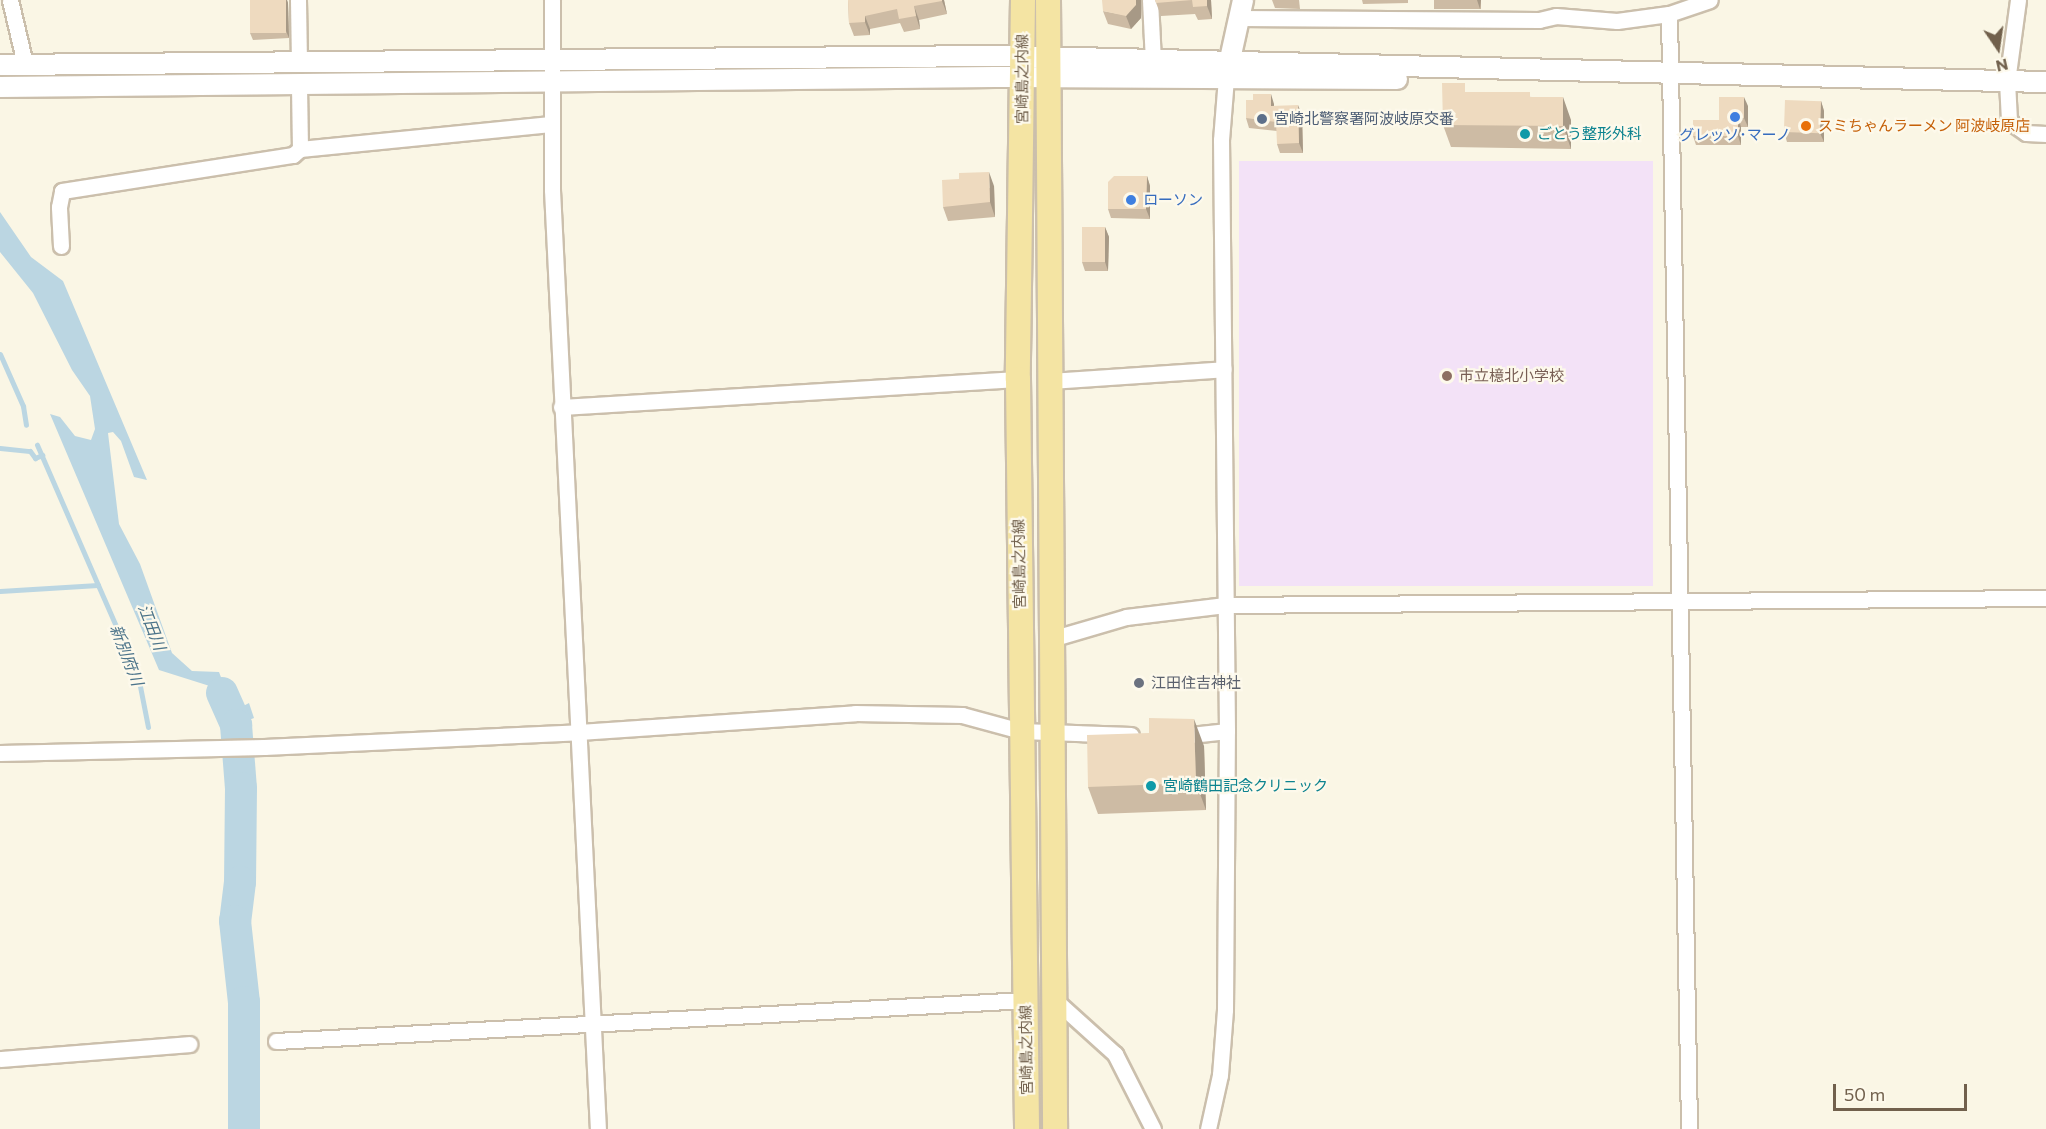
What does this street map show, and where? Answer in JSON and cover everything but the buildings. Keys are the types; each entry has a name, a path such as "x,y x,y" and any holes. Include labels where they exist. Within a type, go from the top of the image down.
{"main road":[{"name":"宮崎島之内線","path":"1023,0 1017,379 1027,1129"},
{"name":"宮崎島之内線","path":"1048,0 1055,1129"}],"street":[{"path":"10,0 11,64 551,61 2046,82"},
{"path":"298,0 299,63"},
{"path":"552,0 550,81 561,407 598,1129"},
{"path":"1150,0 1153,61"},
{"path":"1556,16 1557,0"},
{"path":"1208,1129 1220,1076 1225,1010 1227,732 1221,140 1228,70 1240,9 1527,20 1556,16 1617,21 1669,14 1710,0"},
{"path":"2018,0 2007,81 2009,121 2026,133 2046,134"},
{"path":"1669,14 1682,602 1689,1129"},
{"path":"1048,68 1153,61 1228,70"},
{"path":"4,87 550,81 1023,68"},
{"path":"299,83 300,148"},
{"path":"61,246 59,207 63,191 293,155 300,148 551,124"},
{"path":"1050,381 1224,369"},
{"path":"561,407 1017,379"},
{"path":"1052,639 1126,617 1225,605 2046,598"},
{"path":"0,753 251,746 579,732 855,713 962,715 1021,731 1146,735"},
{"path":"1167,736 1213,736 1227,732"},
{"path":"276,1041 1025,1000"},
{"path":"1054,1000 1115,1054 1153,1129"},
{"path":"0,1059 189,1044"}],"shaded area":[{"name":"市立檍北小学校","path":"1239,161 1653,161 1653,586 1239,586"}],"water":[{"path":"0,212 31,257 63,281 147,480 134,477 121,441 113,432 108,433 119,524 140,564 172,653 192,671 219,672 234,711 249,703 254,718 241,723 243,733 232,733 216,688 159,670 50,414 60,417 75,436 91,440 95,429 90,396 72,370 33,293 0,252"}],"waterway":[{"name":"新別府川","path":"0,354 23,406 26,425"},
{"name":"新別府川","path":"0,591 98,585 37,445"},
{"name":"新別府川","path":"0,448 30,451 35,458 42,455"},
{"name":"新別府川","path":"98,585 138,676 148,727"},
{"name":"江田川","path":"222,693 236,725 241,788 240,882 235,921 244,1002 244,1129"}],"place":[{"name":"グレッソ･マーノ","path":"1735,117"},
{"name":"宮崎北警察署阿波岐原交番","path":"1262,119"},
{"name":"スミちゃんラーメン 阿波岐原店","path":"1806,126"},
{"name":"ごとう整形外科","path":"1525,134"},
{"name":"ローソン","path":"1131,200"},
{"name":"市立檍北小学校","path":"1447,376"},
{"name":"江田住吉神社","path":"1139,683"},
{"name":"宮崎鶴田記念クリニック","path":"1151,786"}]}
